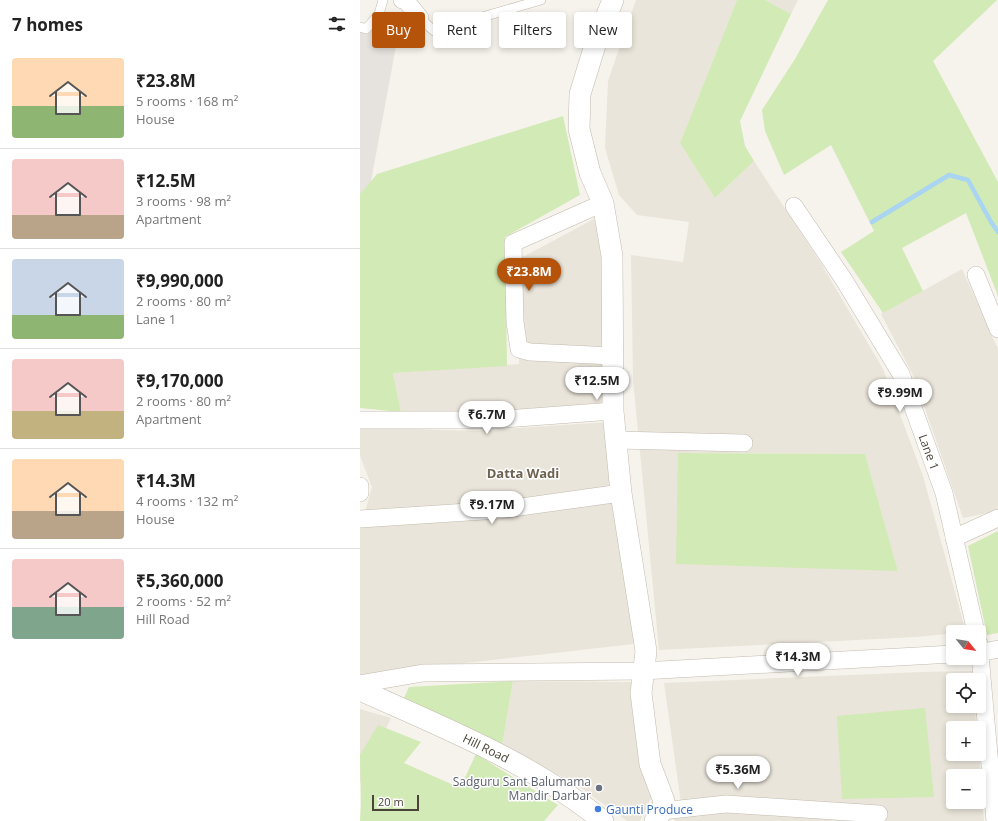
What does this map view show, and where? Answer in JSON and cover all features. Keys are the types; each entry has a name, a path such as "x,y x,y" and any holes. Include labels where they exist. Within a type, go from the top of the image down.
{"street":[{"path":"402,0 406,1 415,12"},
{"path":"613,0 596,42 580,94 579,129 590,172 603,203 612,256 613,412 620,493 646,651 640,693 650,764 664,801 659,816 726,804 879,814"},
{"path":"603,203 513,244 515,322 519,349 530,352 613,356"},
{"name":"Lane 1","path":"794,206 844,280 901,374 944,493 974,625"},
{"path":"976,275 998,329"},
{"path":"360,420 492,420 613,412"},
{"path":"616,440 744,443"},
{"path":"360,486 360,493"},
{"path":"360,519 499,510 620,493"},
{"path":"954,538 998,518"},
{"path":"986,650 998,649"},
{"path":"360,684 423,673 642,671 946,654"},
{"path":"981,665 995,821"},
{"name":"Hill Road","path":"360,690 503,756 575,798 603,821"}],"lane":[{"path":"360,27 366,29 379,14 383,0"},
{"path":"425,23 434,31 541,0"}],"shaded area":[{"path":"636,0 737,0 680,143 715,198 754,161 822,265 883,369 923,476 964,625 946,625 946,634 917,637 659,650 633,379 631,255 683,262 689,222 637,215 619,195 605,148 608,81 619,48 632,48 632,12","holes":["678,453 865,454 898,571"]},
{"path":"765,0 798,0 791,14"},
{"path":"360,28 372,30 372,48 396,48 360,241"},
{"path":"594,219 607,259 606,406 484,414 401,412 393,373 519,364 519,259"},
{"path":"962,269 998,349 998,511 963,518 914,377 881,314"},
{"path":"608,422 634,644 360,675 360,530 372,487 360,456 360,427 474,431"},
{"path":"972,671 972,673 946,673 946,713 975,713 976,721 946,721 946,761 980,761 980,769 946,769 946,809 983,809 984,821 674,821 681,803 664,683"},
{"path":"513,681 632,682 639,758 654,792 640,821 627,821 574,783 502,746"},
{"path":"360,709 391,718 360,783"}],"green space":[{"path":"737,0 765,0 791,14 740,121 745,146 754,161 715,198 680,143"},
{"path":"828,0 997,0 933,61 998,182 998,296 966,213 902,248 923,291 883,313 841,252 874,231 831,145 784,175 765,131 762,110 795,59"},
{"path":"563,116 580,195 505,237 507,366 393,373 401,412 360,408 360,194 377,174"},
{"path":"678,453 865,454 898,571 676,564"},
{"path":"998,531 998,633 987,635 968,546"},
{"path":"513,681 502,746 404,698 409,687"},
{"path":"925,708 934,797 842,799 837,716"},
{"path":"378,725 421,742 404,763 460,788 476,754 558,805 544,821 360,821 360,755"}],"waterway":[{"path":"872,222 949,175 968,180 998,232"}],"place":[{"name":"Sadguru Sant Balumama Mandir Darbar","path":"599,788"},
{"name":"Gaunti Produce","path":"598,809"}],"district":[{"name":"Datta Wadi","path":"523,473"}]}
